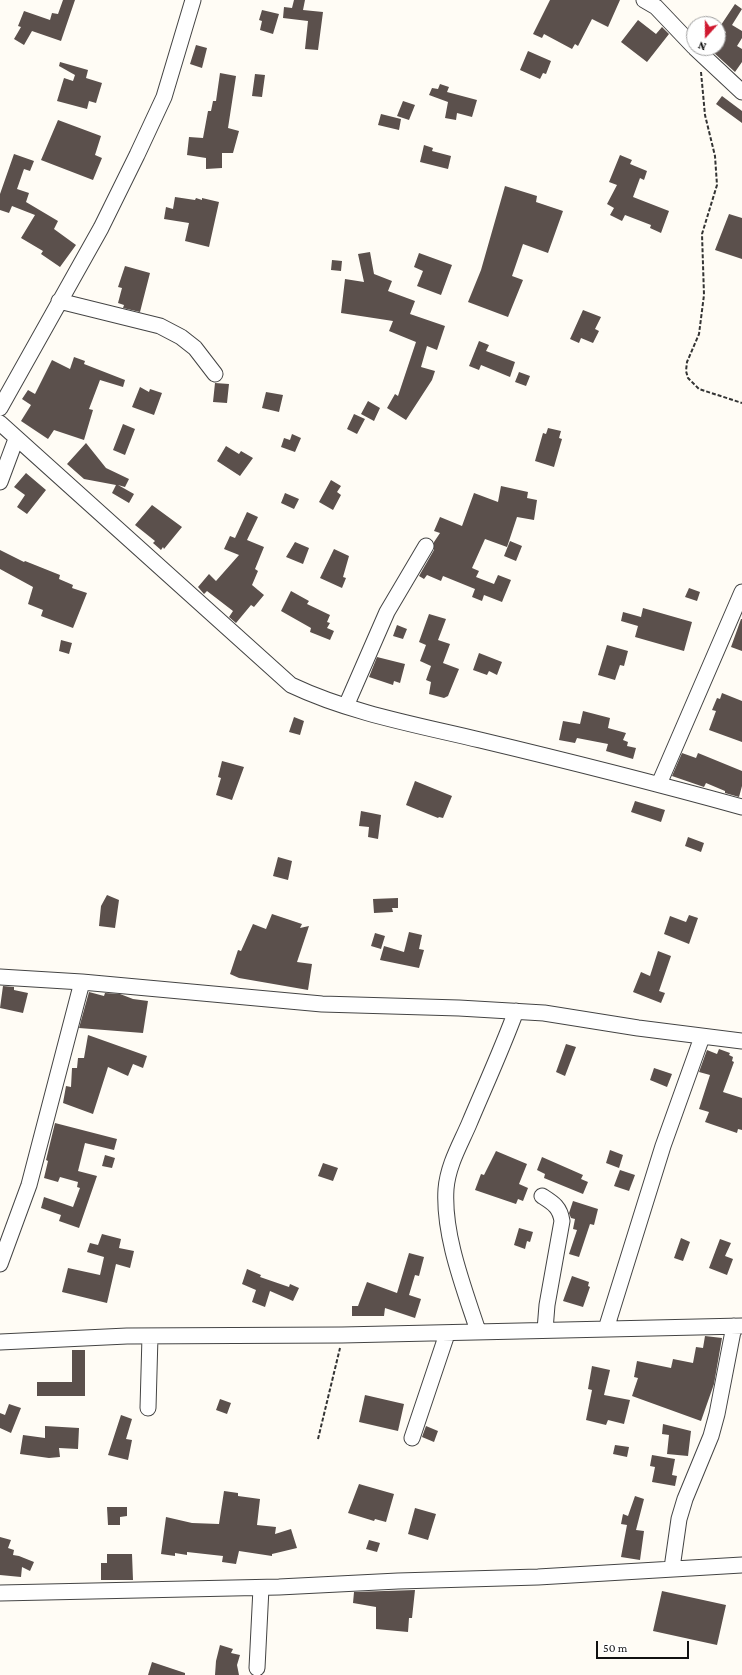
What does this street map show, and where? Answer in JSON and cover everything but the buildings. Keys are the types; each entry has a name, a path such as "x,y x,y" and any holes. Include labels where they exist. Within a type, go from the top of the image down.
{"street":[{"path":"0,408 101,228 164,97 193,0"},
{"path":"644,0 656,7 686,38"},
{"path":"703,56 742,92"},
{"path":"59,302 160,326 181,337 195,348 215,374"},
{"path":"0,423 291,685 315,696 387,718 659,784 742,807"},
{"path":"0,482 16,439"},
{"path":"346,706 387,612 426,546"},
{"path":"659,784 742,592"},
{"path":"0,977 82,982 322,1004 459,1008 544,1013 702,1037 742,1041"},
{"path":"0,1264 29,1185 82,982"},
{"path":"478,1331 454,1257 446,1202 446,1188 454,1155 504,1044 516,1011"},
{"path":"606,1329 659,1160 702,1037"},
{"path":"542,1196 556,1205 561,1212 562,1221 547,1305 545,1330"},
{"path":"0,1342 150,1336 447,1334 478,1331 738,1326 711,1436 685,1499 679,1519 672,1568"},
{"path":"412,1438 447,1334"},
{"path":"148,1408 150,1336"},
{"path":"0,1593 261,1588 538,1577 742,1565"},
{"path":"257,1668 261,1588"}],"path":[{"path":"697,56 705,115 715,156 717,186 702,234 704,295 700,328 687,362 686,371 688,378 699,389 742,403"},
{"path":"318,1440 342,1335"}]}
